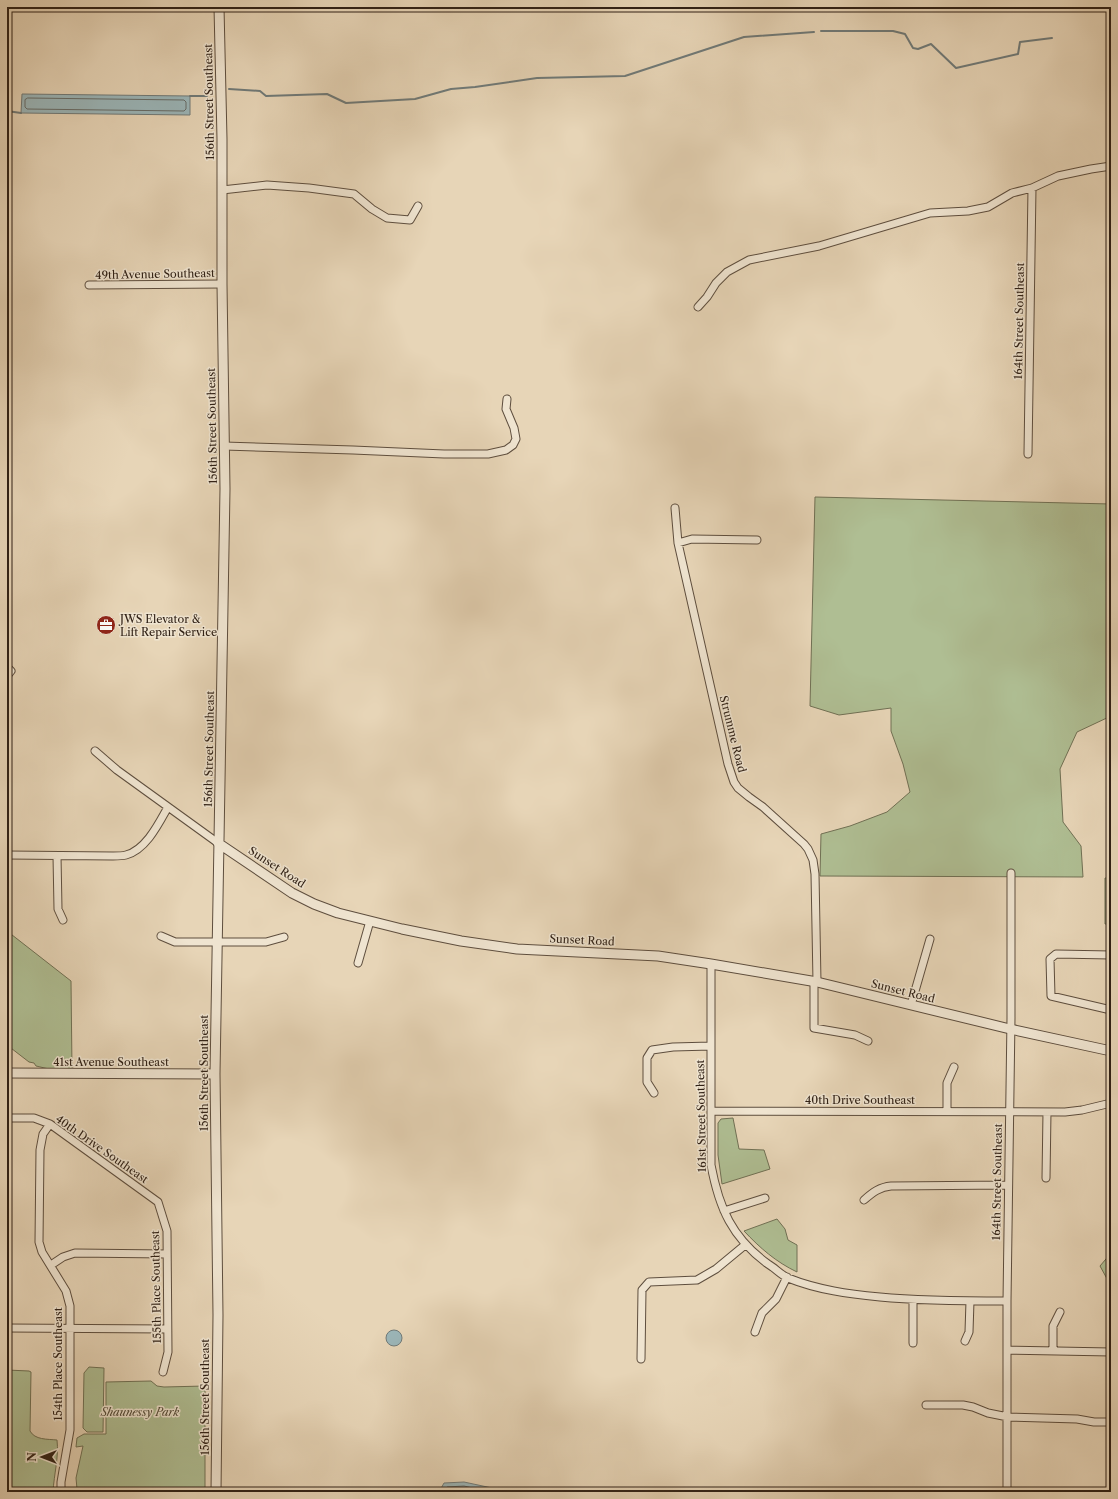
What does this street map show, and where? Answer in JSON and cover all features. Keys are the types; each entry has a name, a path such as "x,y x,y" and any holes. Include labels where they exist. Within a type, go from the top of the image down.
{"street":[{"name":"156th Street Southeast","path":"216,1492 218,1308 215,1074 218,942 218,843 223,658 224,446 219,7"},
{"path":"698,308 708,297 716,283 727,272 749,260 828,243 930,213 968,211 988,207 1012,193 1032,188 1058,176 1111,166"},
{"path":"222,190 267,185 309,188 354,194 372,209 387,218 404,220 410,220 418,206"},
{"name":"164th Street Southeast","path":"1028,454 1032,188"},
{"name":"49th Avenue Southeast","path":"89,285 222,284"},
{"path":"224,446 444,454 488,454 506,450 513,445 516,439 514,428 506,409 507,399"},
{"name":"Strumme Road","path":"675,508 678,543 724,749 734,782 738,788 763,807 804,844 808,849 812,860 815,874 816,896 814,1028 855,1034 868,1041"},
{"path":"678,543 692,539 757,540"},
{"name":"Sunset Road","path":"95,751 117,770 218,843 297,896 338,913 402,929 460,941 517,949 658,956 815,982 1010,1030 1111,1051"},
{"path":"7,855 127,855 142,845 155,830 168,807"},
{"path":"57,856 58,909 64,920"},
{"name":"164th Street Southeast","path":"1007,1492 1007,1302 1011,873"},
{"path":"358,963 370,921"},
{"path":"161,936 175,942 266,942 284,937"},
{"path":"911,1005 930,939"},
{"path":"1111,955 1056,954 1050,959 1050,996 1111,1010"},
{"name":"161st Street Southeast","path":"711,964 711,1165 715,1188 724,1211 732,1227 745,1244 762,1260 787,1278 841,1294 913,1300 1007,1302"},
{"path":"654,1093 647,1082 647,1058 652,1050 673,1047 711,1046"},
{"path":"947,1111 948,1083 954,1066"},
{"name":"41st Avenue Southeast","path":"7,1072 215,1074"},
{"path":"1009,1111 1065,1112 1082,1110 1111,1103"},
{"name":"40th Drive Southeast","path":"711,1111 1009,1111"},
{"path":"1046,1178 1047,1112"},
{"name":"40th Drive Southeast","path":"7,1118 34,1118 50,1124 158,1202"},
{"name":"154th Place Southeast","path":"50,1124 43,1134 40,1150 40,1242 42,1252 66,1291 70,1306 71,1328 70,1430 61,1482 61,1492"},
{"path":"864,1200 883,1187 891,1186 1008,1185"},
{"path":"724,1211 764,1198"},
{"name":"155th Place Southeast","path":"158,1202 167,1231 168,1352 163,1372"},
{"path":"641,1359 642,1290 649,1282 697,1280 716,1269 745,1244"},
{"path":"51,1265 63,1257 75,1253 167,1254"},
{"path":"755,1332 762,1313 776,1299 787,1278"},
{"path":"913,1300 913,1343"},
{"path":"965,1341 969,1332 970,1301"},
{"path":"1053,1350 1053,1326 1060,1312"},
{"path":"7,1328 167,1330"},
{"path":"1008,1350 1111,1352"},
{"path":"926,1405 963,1405 973,1407 988,1414 1008,1418 1077,1419 1094,1422 1111,1422"}],"green space":[{"path":"815,497 1111,504 1111,716 1077,732 1060,769 1063,822 1081,846 1083,877 820,876 821,834 850,826 887,812 910,792 903,764 891,731 891,708 839,715 810,706"},
{"path":"1105,878 1111,878 1111,924 1105,924"},
{"path":"7,931 71,981 72,1069 49,1069 36,1066 34,1063 29,1062 7,1045"},
{"path":"733,1118 739,1149 764,1150 770,1169 722,1184 718,1155 718,1123 721,1119"},
{"path":"777,1219 785,1229 788,1240 797,1245 797,1272 782,1264 769,1254 744,1231"},
{"path":"1111,1253 1111,1286 1100,1266"},
{"path":"89,1367 104,1368 103,1432 87,1432 83,1428 84,1373"},
{"path":"7,1370 31,1372 30,1431 38,1438 57,1440 57,1459 53,1492 7,1492"},
{"name":"Shaunessy Park","path":"151,1381 157,1386 164,1387 205,1386 205,1492 77,1489 76,1478 83,1446 76,1447 77,1438 84,1434 106,1434 106,1382"}],"water":[{"path":"22,94 190,96 190,115 21,113"},
{"path":"394,1330 400,1332 402,1338 400,1344 394,1346 388,1344 386,1338 388,1332"},
{"path":"464,1482 506,1491 439,1492 444,1483"}],"waterway":[{"path":"821,31 893,31 905,34 913,48 918,49 931,44 956,68 1018,54 1020,42 1052,38"},
{"path":"229,89 260,91 266,96 327,94 346,103 415,99 451,89 537,78 625,76 744,37 814,32"},
{"path":"190,96 207,96"},
{"path":"7,111 21,113"}],"place":[{"name":"JWS Elevator & Lift Repair Service","path":"106,625"}]}
